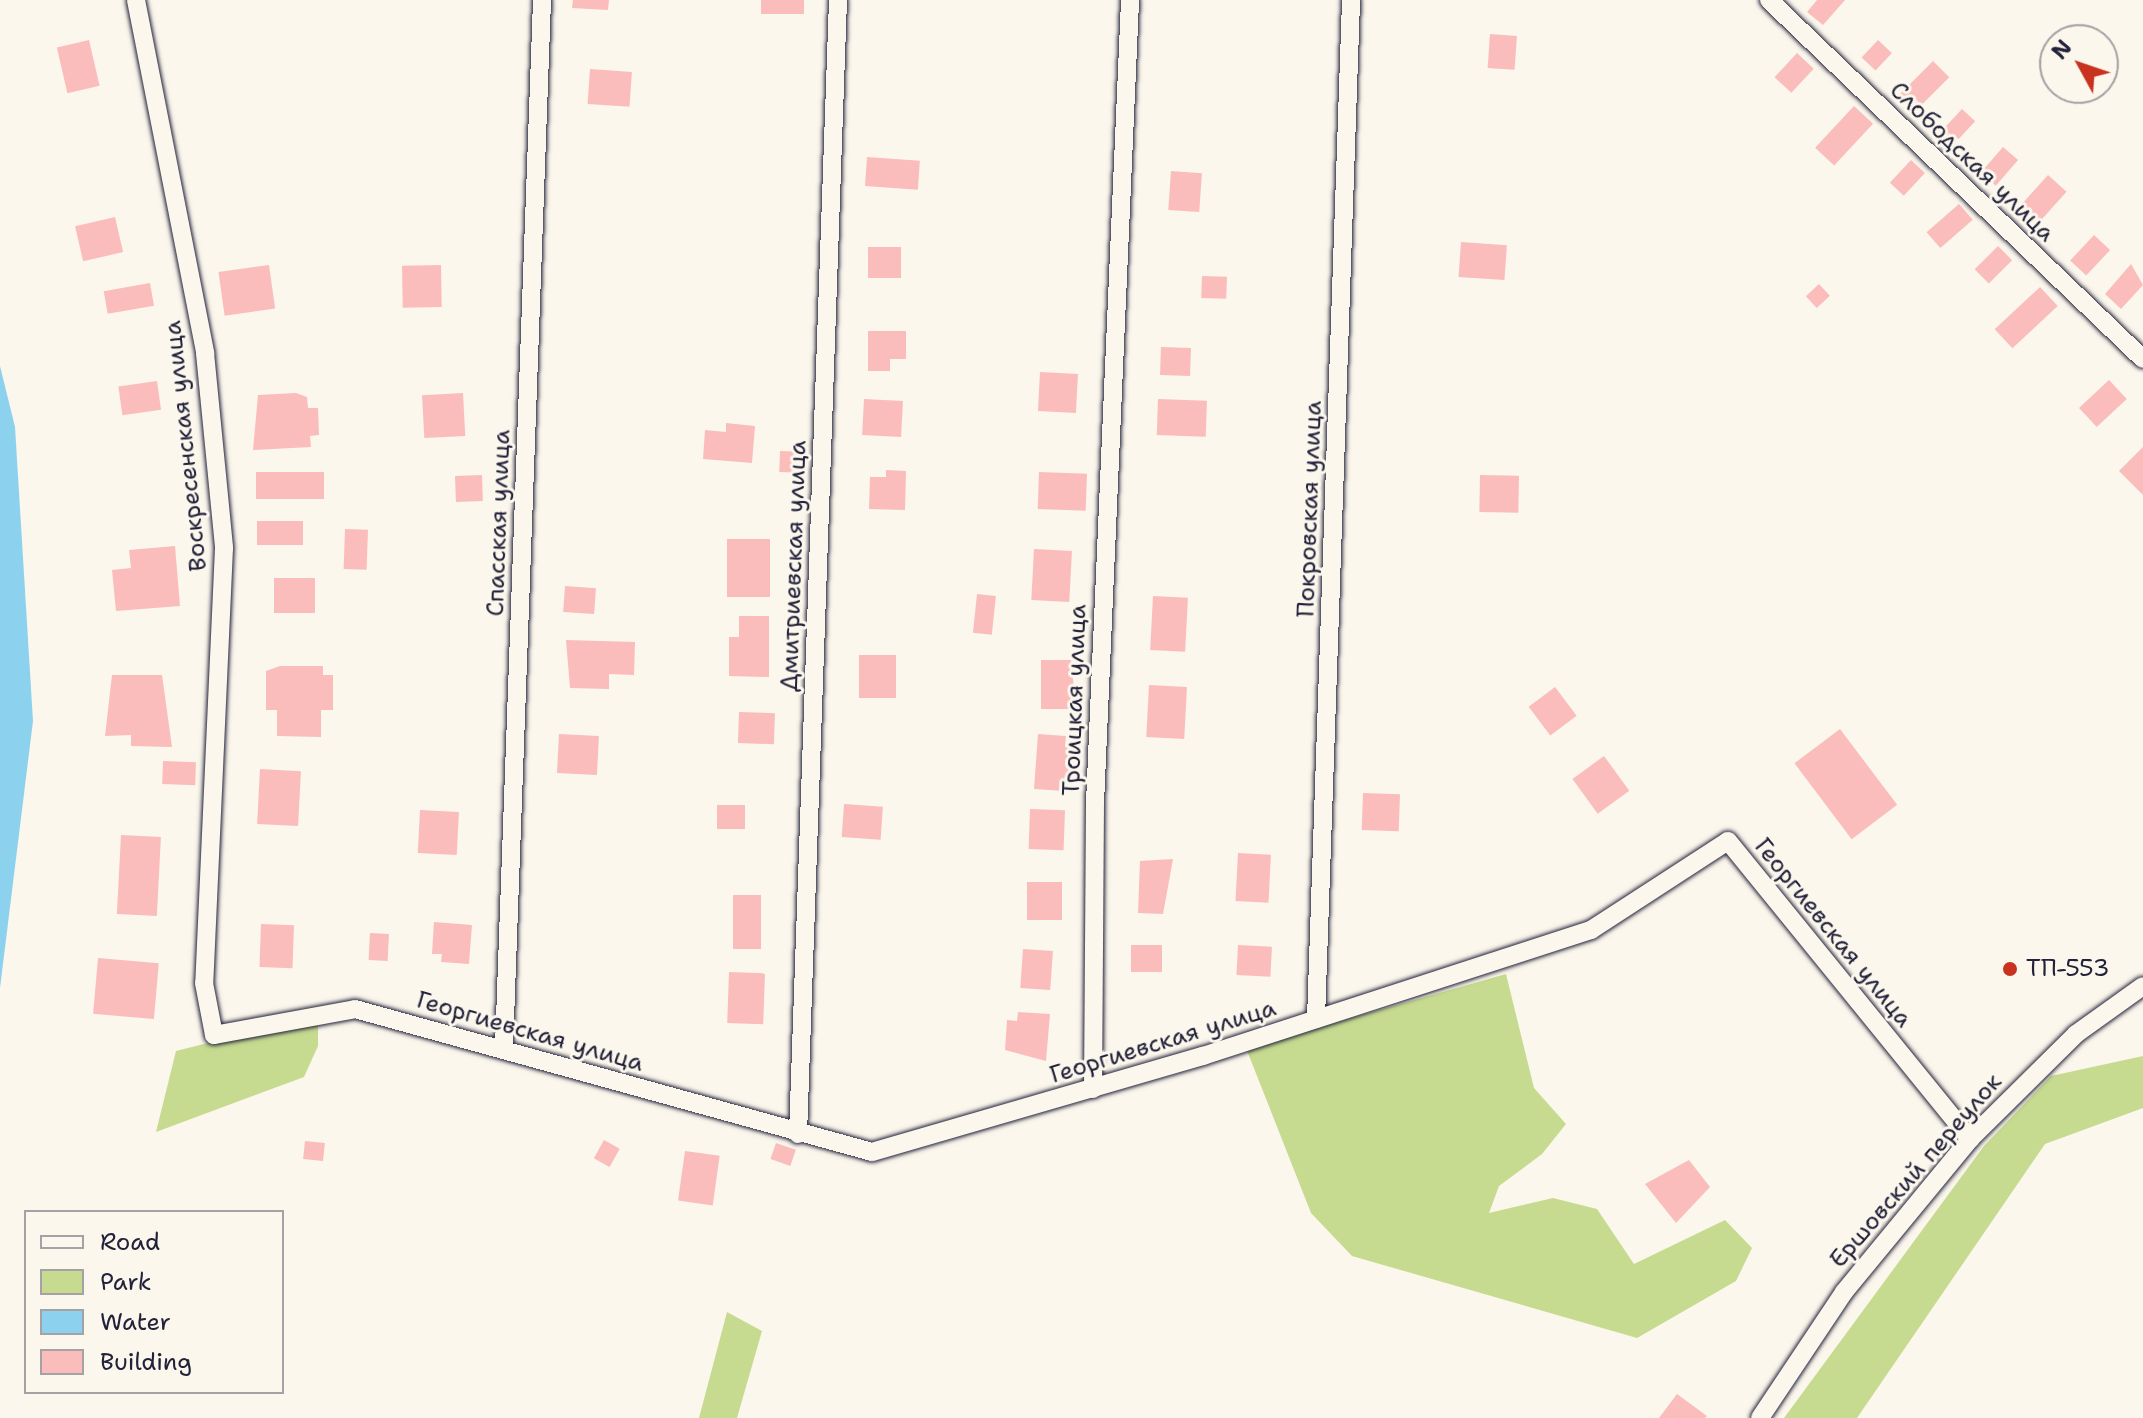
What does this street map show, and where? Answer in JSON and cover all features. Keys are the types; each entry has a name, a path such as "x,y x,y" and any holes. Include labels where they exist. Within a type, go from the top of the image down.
{"street":[{"name":"Воскресенская улица","path":"136,0 205,353 224,548 204,983 214,1035"},
{"name":"Спасская улица","path":"504,1047 542,0"},
{"name":"Дмитриевская улица","path":"798,1134 838,0"},
{"name":"Троицкая улица","path":"1093,1089 1113,313 1130,0"},
{"name":"Покровская улица","path":"1316,1019 1351,0"},
{"name":"Слободская улица","path":"1769,0 2143,359"},
{"name":"Георгиевская улица","path":"214,1035 355,1009 504,1047 798,1134 872,1152 901,1148 1093,1089 1591,930 1728,841 1970,1139"},
{"name":"Ершовский переулок","path":"1760,1418 1844,1292 1970,1139 2076,1034 2143,986"}],"green space":[{"path":"1506,974 1534,1088 1566,1124 1542,1154 1499,1186 1489,1213 1553,1198 1597,1209 1634,1264 1725,1220 1752,1248 1736,1281 1637,1338 1352,1256 1311,1213 1246,1048"},
{"path":"318,1015 318,1046 304,1077 156,1132 176,1051"},
{"path":"2143,1056 2143,1108 2045,1144 1857,1418 1784,1418 1984,1146 2051,1076"},
{"path":"727,1312 762,1331 737,1418 699,1418"}],"water":[{"path":"0,366 15,427 33,721 0,988"}],"building":[{"path":"573,0 609,0 608,10 572,8"},
{"path":"761,0 804,0 804,14 761,14"},
{"path":"1817,0 1845,0 1823,25 1807,12"},
{"path":"1490,34 1517,36 1515,70 1488,68"},
{"path":"89,40 100,86 67,93 57,47"},
{"path":"1878,40 1892,53 1876,71 1862,58"},
{"path":"1797,53 1814,69 1791,93 1774,77"},
{"path":"1933,61 1949,77 1917,110 1900,94"},
{"path":"590,69 632,72 629,107 588,104"},
{"path":"1854,106 1873,124 1834,165 1815,148"},
{"path":"1962,109 1975,121 1953,145 1940,132"},
{"path":"2003,147 2018,160 1996,186 1981,173"},
{"path":"867,157 920,161 918,190 865,186"},
{"path":"1911,160 1925,173 1904,196 1890,183"},
{"path":"1171,171 1202,173 1199,212 1168,210"},
{"path":"2048,175 2067,192 2036,225 2018,208"},
{"path":"1959,204 1973,220 1940,248 1927,232"},
{"path":"115,217 123,252 83,261 75,226"},
{"path":"2094,235 2110,250 2086,276 2070,261"},
{"path":"1461,242 1507,245 1504,280 1459,277"},
{"path":"1998,246 2012,260 1989,283 1975,269"},
{"path":"868,247 901,247 901,278 868,278"},
{"path":"2131,264 2143,285 2121,309 2105,294"},
{"path":"269,265 275,309 225,316 218,272"},
{"path":"441,265 442,307 403,308 402,266"},
{"path":"1202,276 1227,277 1226,299 1201,298"},
{"path":"150,283 154,306 108,314 104,291"},
{"path":"1819,284 1830,296 1817,308 1806,296"},
{"path":"2040,287 2058,306 2012,348 1995,329"},
{"path":"868,331 906,331 906,359 890,359 890,371 868,371"},
{"path":"1161,347 1191,348 1190,376 1160,375"},
{"path":"1040,372 1078,374 1076,413 1038,411"},
{"path":"2109,380 2127,399 2097,427 2079,408"},
{"path":"157,381 161,410 122,415 118,386"},
{"path":"296,393 307,397 308,408 318,408 319,435 310,436 311,447 253,450 258,395"},
{"path":"463,393 465,436 424,438 422,395"},
{"path":"864,399 903,401 901,437 862,435"},
{"path":"1158,399 1207,401 1206,437 1157,435"},
{"path":"726,423 755,426 752,463 703,459 705,430 726,432"},
{"path":"2143,447 2143,495 2119,471"},
{"path":"780,451 803,452 802,473 779,472"},
{"path":"886,470 906,471 905,510 869,509 870,477 886,477"},
{"path":"256,472 324,472 324,499 256,499"},
{"path":"1039,472 1087,474 1086,511 1038,509"},
{"path":"482,475 483,501 456,502 455,476"},
{"path":"1480,475 1519,476 1518,513 1479,512"},
{"path":"257,521 303,521 303,545 257,545"},
{"path":"345,529 368,530 367,570 344,569"},
{"path":"727,539 770,539 770,597 727,597"},
{"path":"175,546 180,606 116,611 112,570 131,568 129,550"},
{"path":"1034,549 1072,551 1069,602 1031,600"},
{"path":"274,578 315,578 315,613 274,613"},
{"path":"565,586 596,588 594,614 563,612"},
{"path":"977,594 996,596 992,635 973,633"},
{"path":"1153,596 1188,598 1185,652 1150,650"},
{"path":"739,616 769,616 769,677 729,676 729,637 739,637"},
{"path":"566,640 635,642 634,675 609,674 609,689 570,688"},
{"path":"859,655 896,655 896,698 859,698"},
{"path":"1041,660 1071,660 1076,709 1041,709"},
{"path":"280,666 323,666 323,675 333,675 333,710 321,710 321,737 277,736 277,710 266,710 266,671"},
{"path":"112,675 162,675 172,747 131,746 131,735 105,736"},
{"path":"1149,685 1187,687 1184,739 1146,737"},
{"path":"1555,687 1577,716 1550,736 1529,707"},
{"path":"739,712 775,713 774,744 738,743"},
{"path":"1840,729 1897,805 1852,839 1794,763"},
{"path":"559,734 599,736 597,775 557,773"},
{"path":"1038,734 1066,736 1065,747 1074,748 1072,784 1064,791 1034,789"},
{"path":"1604,756 1629,791 1598,814 1572,779"},
{"path":"163,761 196,762 195,785 162,784"},
{"path":"260,769 301,771 298,826 257,824"},
{"path":"1363,793 1400,794 1399,831 1362,830"},
{"path":"844,804 883,807 881,840 842,837"},
{"path":"717,805 745,805 745,829 717,829"},
{"path":"1030,809 1065,810 1064,850 1029,849"},
{"path":"420,810 459,812 457,855 418,853"},
{"path":"121,835 161,837 157,916 117,914"},
{"path":"1238,853 1271,855 1268,903 1235,901"},
{"path":"1173,859 1163,914 1138,913 1140,861"},
{"path":"1027,882 1062,882 1062,920 1027,920"},
{"path":"733,895 761,895 761,949 733,949"},
{"path":"434,922 472,925 469,964 441,962 442,954 432,954"},
{"path":"261,924 294,925 292,968 259,967"},
{"path":"370,933 389,934 388,961 369,960"},
{"path":"1131,945 1162,945 1162,972 1131,972"},
{"path":"1238,945 1272,947 1270,977 1236,975"},
{"path":"1023,949 1053,951 1050,990 1020,988"},
{"path":"98,958 159,963 154,1019 93,1014"},
{"path":"729,972 765,973 763,1024 727,1023"},
{"path":"1018,1012 1050,1014 1046,1061 1005,1050 1007,1020 1017,1021"},
{"path":"604,1140 620,1149 610,1167 594,1158"},
{"path":"305,1141 325,1143 323,1161 303,1159"},
{"path":"776,1143 796,1150 790,1166 770,1159"},
{"path":"685,1151 720,1156 713,1205 678,1201"},
{"path":"1689,1160 1710,1187 1676,1223 1645,1184"},
{"path":"1677,1394 1707,1416 1659,1418"}],"place":[{"name":"ТП-553","path":"2010,969"}]}
